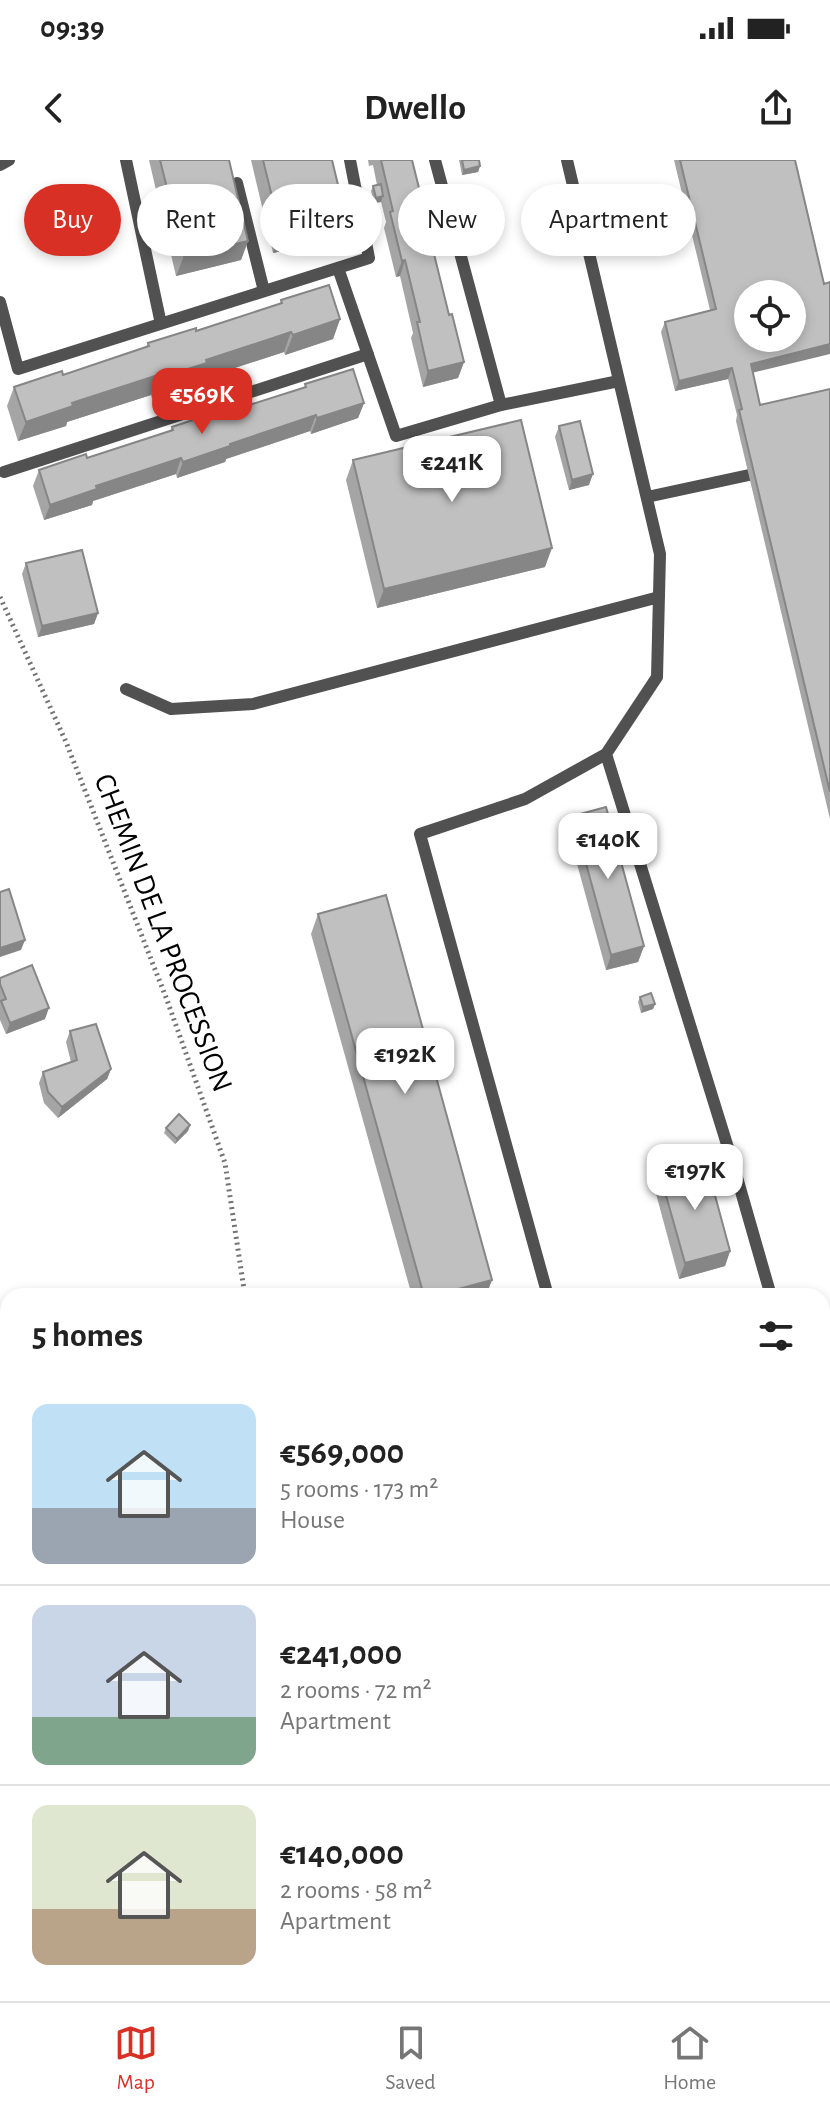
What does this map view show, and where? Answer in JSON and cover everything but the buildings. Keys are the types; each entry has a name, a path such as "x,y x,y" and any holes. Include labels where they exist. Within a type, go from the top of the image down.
{"lane":[{"path":"0,165 9,160"},
{"path":"126,160 161,324"},
{"path":"0,302 18,369 369,258 350,160"},
{"path":"435,160 501,405"},
{"path":"546,1288 420,834 525,799 606,754 657,677 660,554 567,160"},
{"path":"237,183 264,291"},
{"path":"338,268 396,436 501,405 619,381"},
{"path":"4,472 368,354"},
{"path":"647,497 749,475"},
{"path":"126,689 171,709 253,704 659,597"},
{"path":"606,754 769,1288"}],"path":[{"name":"CHEMIN DE LA PROCESSION","path":"0,597 66,742 167,1000 225,1163 244,1288"}]}
